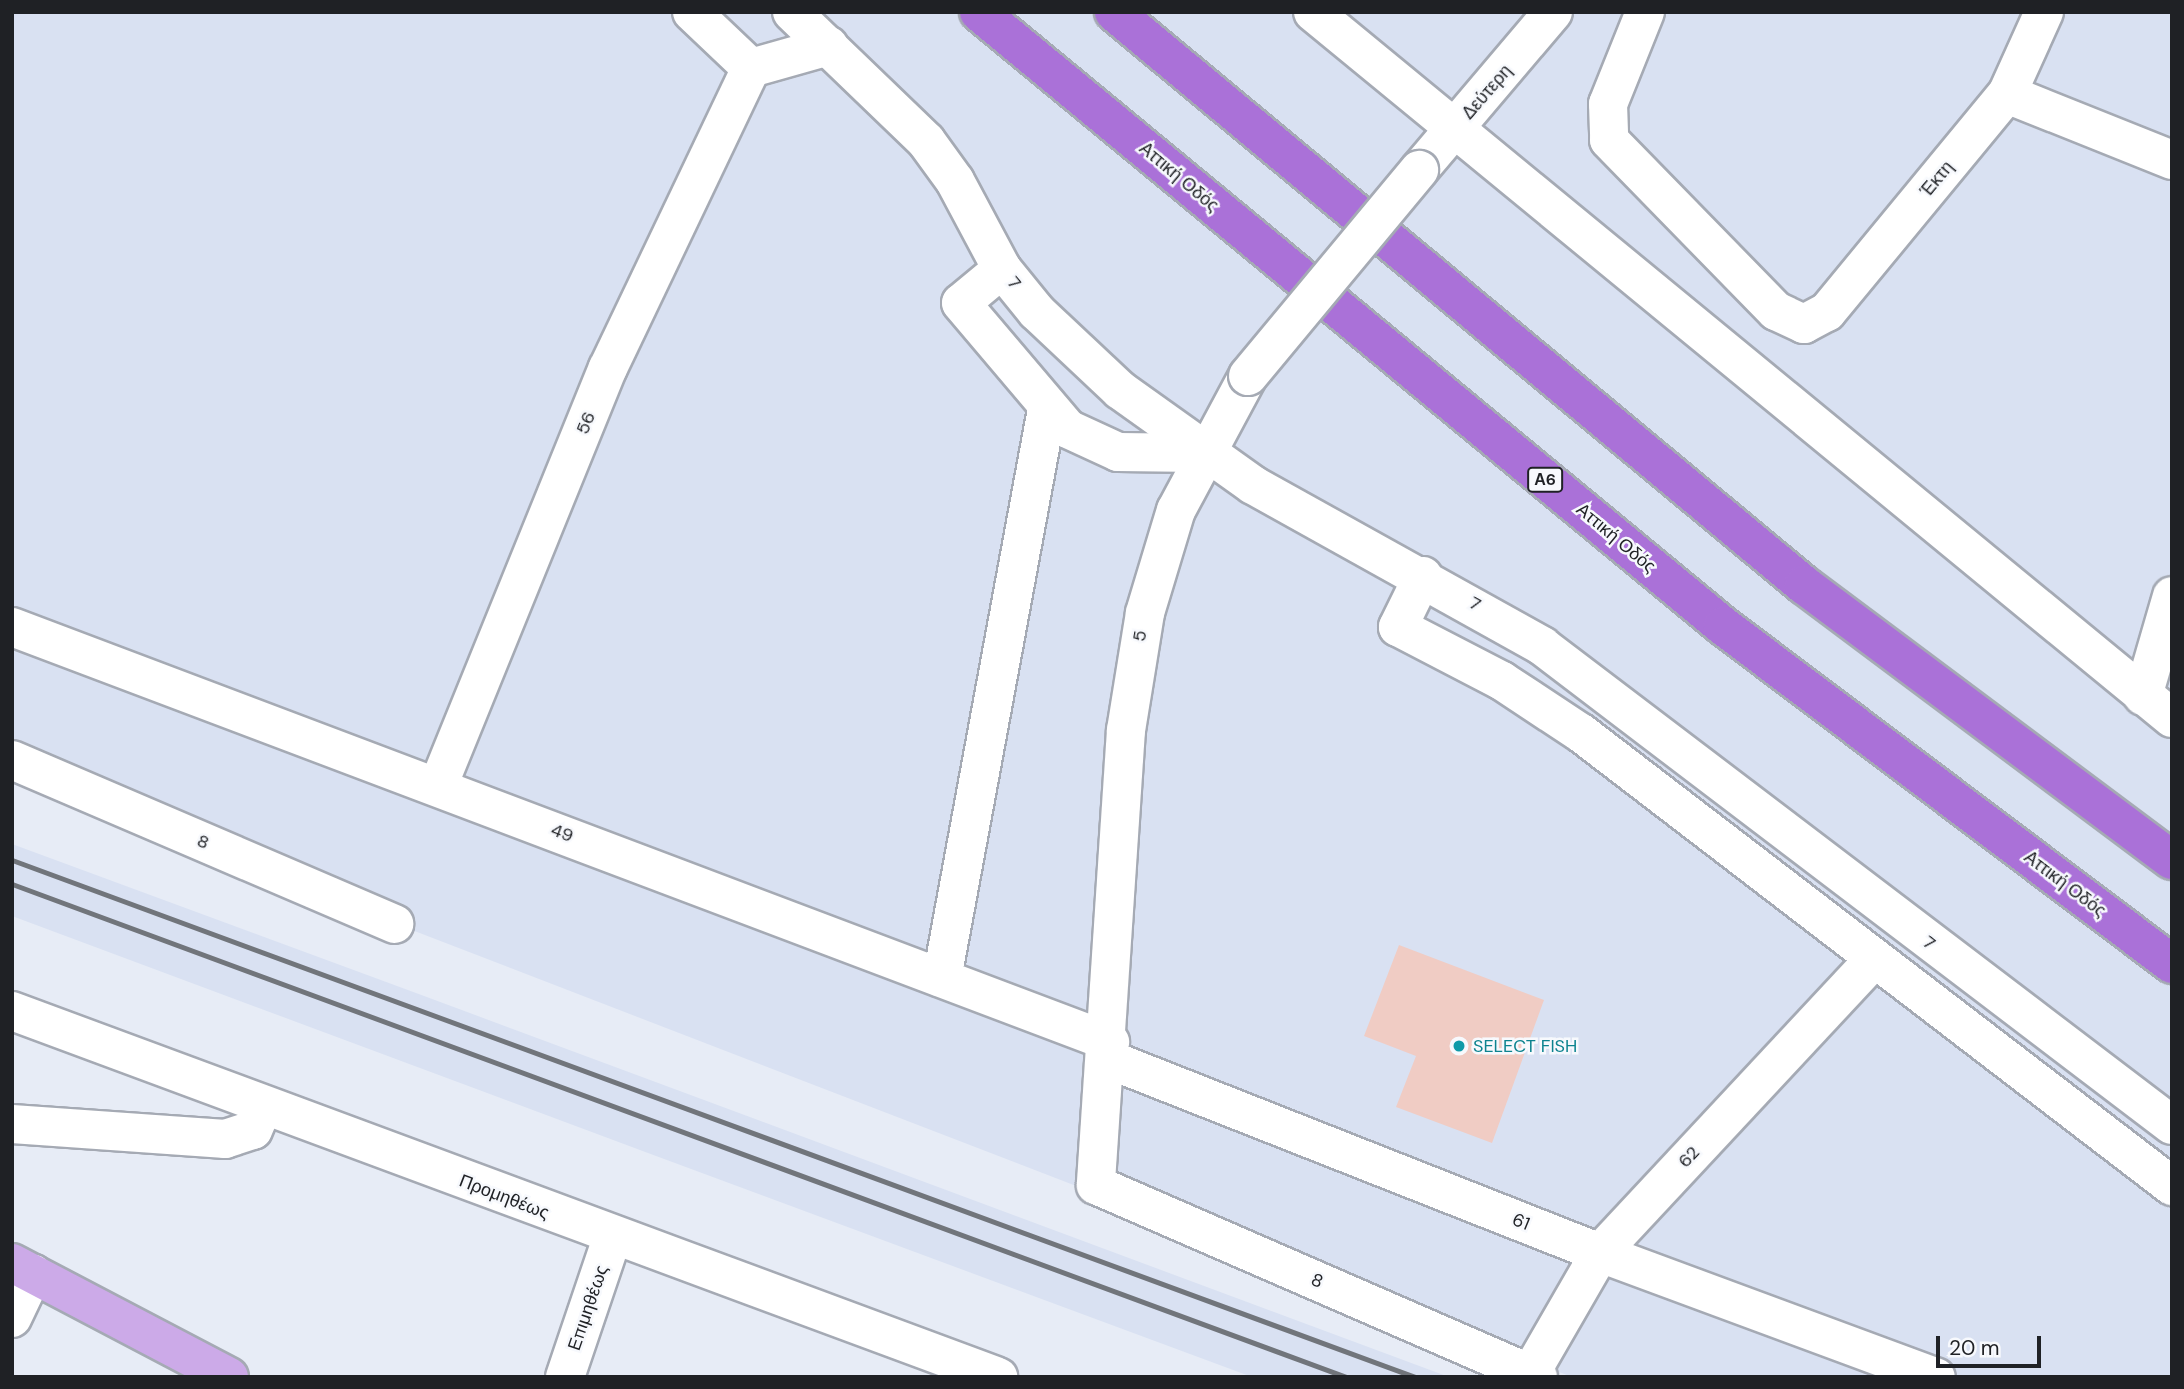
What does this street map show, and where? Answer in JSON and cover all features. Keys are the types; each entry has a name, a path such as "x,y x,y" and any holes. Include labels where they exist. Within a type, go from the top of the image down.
{"highway":[{"name":"Αττική Οδός","path":"979,12 1723,626 2172,964"},
{"path":"1114,12 1804,585 2172,860"}],"main road":[{"path":"23,1268 229,1377"}],"street":[{"path":"692,12 751,68 829,46"},
{"name":"7","path":"792,12 926,141 956,181 1002,269 1076,351 1201,453 1423,576 1594,682 1890,913 2172,1125"},
{"path":"1313,12 2158,707"},
{"name":"Δεύτερη","path":"1419,170 1553,12"},
{"name":"Έκτη","path":"1645,12 1608,104 1609,140 1776,311 1804,324 1827,312 2007,94 2044,12"},
{"name":"56","path":"438,786 608,368 751,68"},
{"path":"2007,94 2172,160"},
{"name":"5","path":"1096,1185 1109,1051 1121,792 1134,672 1158,560 1201,453 1248,376 1419,170"},
{"path":"1002,269 961,303 1047,409 1090,443 1118,452 1201,453"},
{"path":"942,978 1047,409"},
{"path":"1423,576 1398,627 1502,681 1581,733 2172,1186"},
{"path":"2158,707 2172,596"},
{"name":"49","path":"12,627 942,978 1109,1051"},
{"name":"8","path":"12,760 394,923"},
{"name":"62","path":"1534,1375 1600,1253 1867,953 1890,913"},
{"name":"Προμηθέως","path":"12,1011 612,1238 914,1361 998,1377"},
{"name":"61","path":"1109,1051 1600,1253 1936,1377"},
{"path":"12,1124 225,1139 253,1130 263,1107"},
{"name":"8","path":"1096,1185 1534,1375"},
{"name":"Επιμηθέως","path":"565,1377 612,1238"},
{"path":"12,1318 23,1268"}],"shaded area":[{"path":"12,12 2172,12 2172,1377 1572,1377 12,776"},
{"path":"12,844 1449,1377 1252,1377 648,1153 12,916"}],"building":[{"name":"SELECT FISH","path":"1399,945 1544,1000 1492,1143 1396,1107 1416,1056 1364,1036"}],"railway":[{"path":"12,860 1415,1377"},
{"path":"12,884 1346,1377"}],"place":[{"name":"SELECT FISH","path":"1459,1046"}]}
